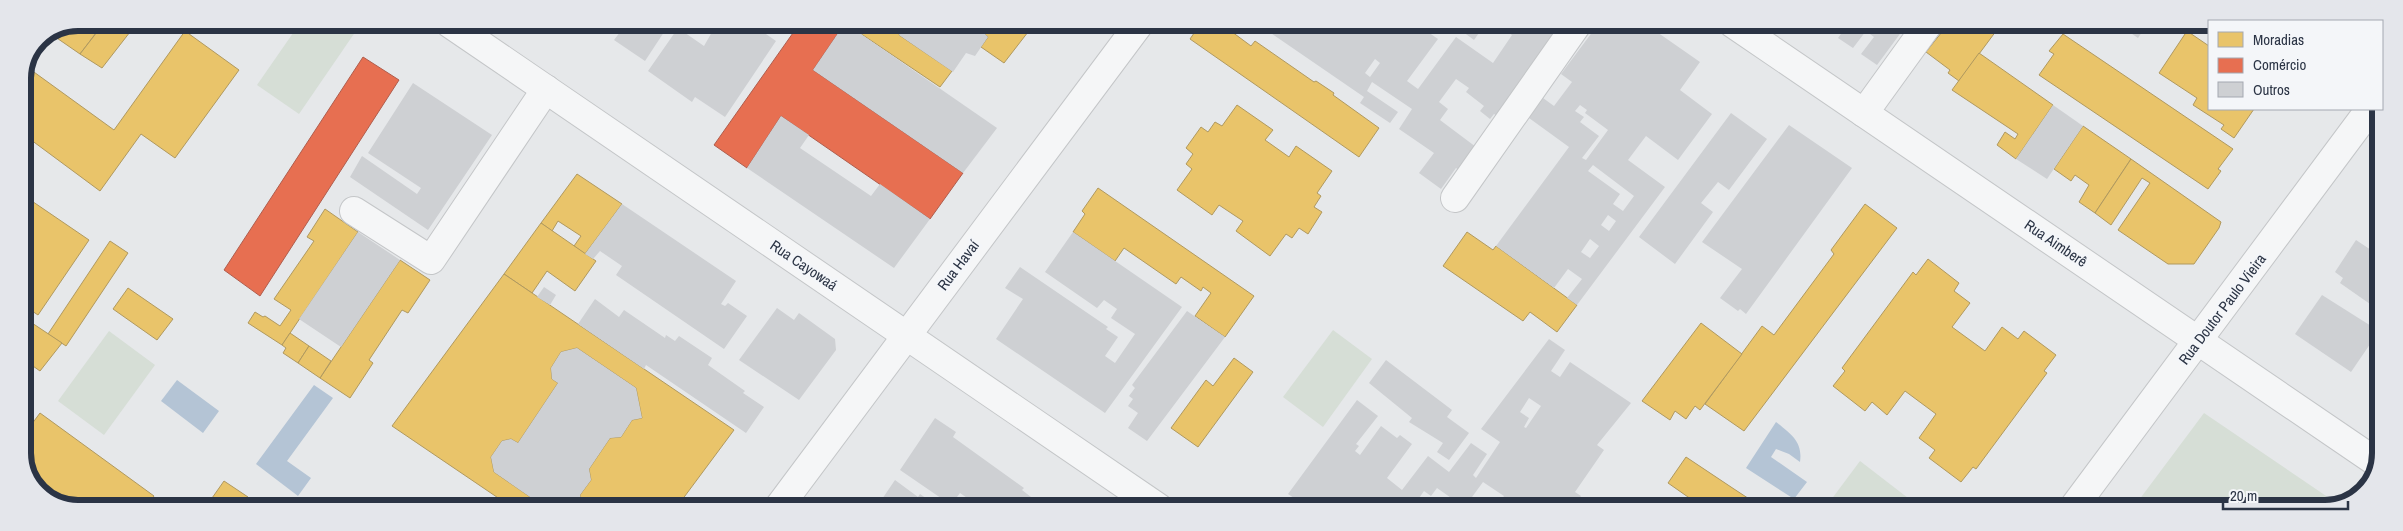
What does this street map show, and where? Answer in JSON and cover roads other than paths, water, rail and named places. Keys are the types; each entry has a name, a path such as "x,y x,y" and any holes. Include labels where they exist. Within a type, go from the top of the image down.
{"street":[{"name":"Rua Cayowaá","path":"461,31 1147,500"},
{"name":"Rua Havaí","path":"784,500 1134,31"},
{"path":"1455,198 1572,31"},
{"name":"Rua Aimberê","path":"1744,31 2371,459"},
{"path":"1864,113 1923,31"},
{"path":"354,210 431,260 546,89"},
{"name":"Rua Doutor Paulo Vieira","path":"2079,500 2369,110"}],"water":[{"path":"177,380 219,411 203,433 161,401"},
{"path":"314,385 333,398 287,461 311,478 298,496 256,464"},
{"path":"1776,422 1795,439 1800,449 1800,462 1789,454 1776,449 1771,457 1807,482 1794,499 1746,468"}]}
